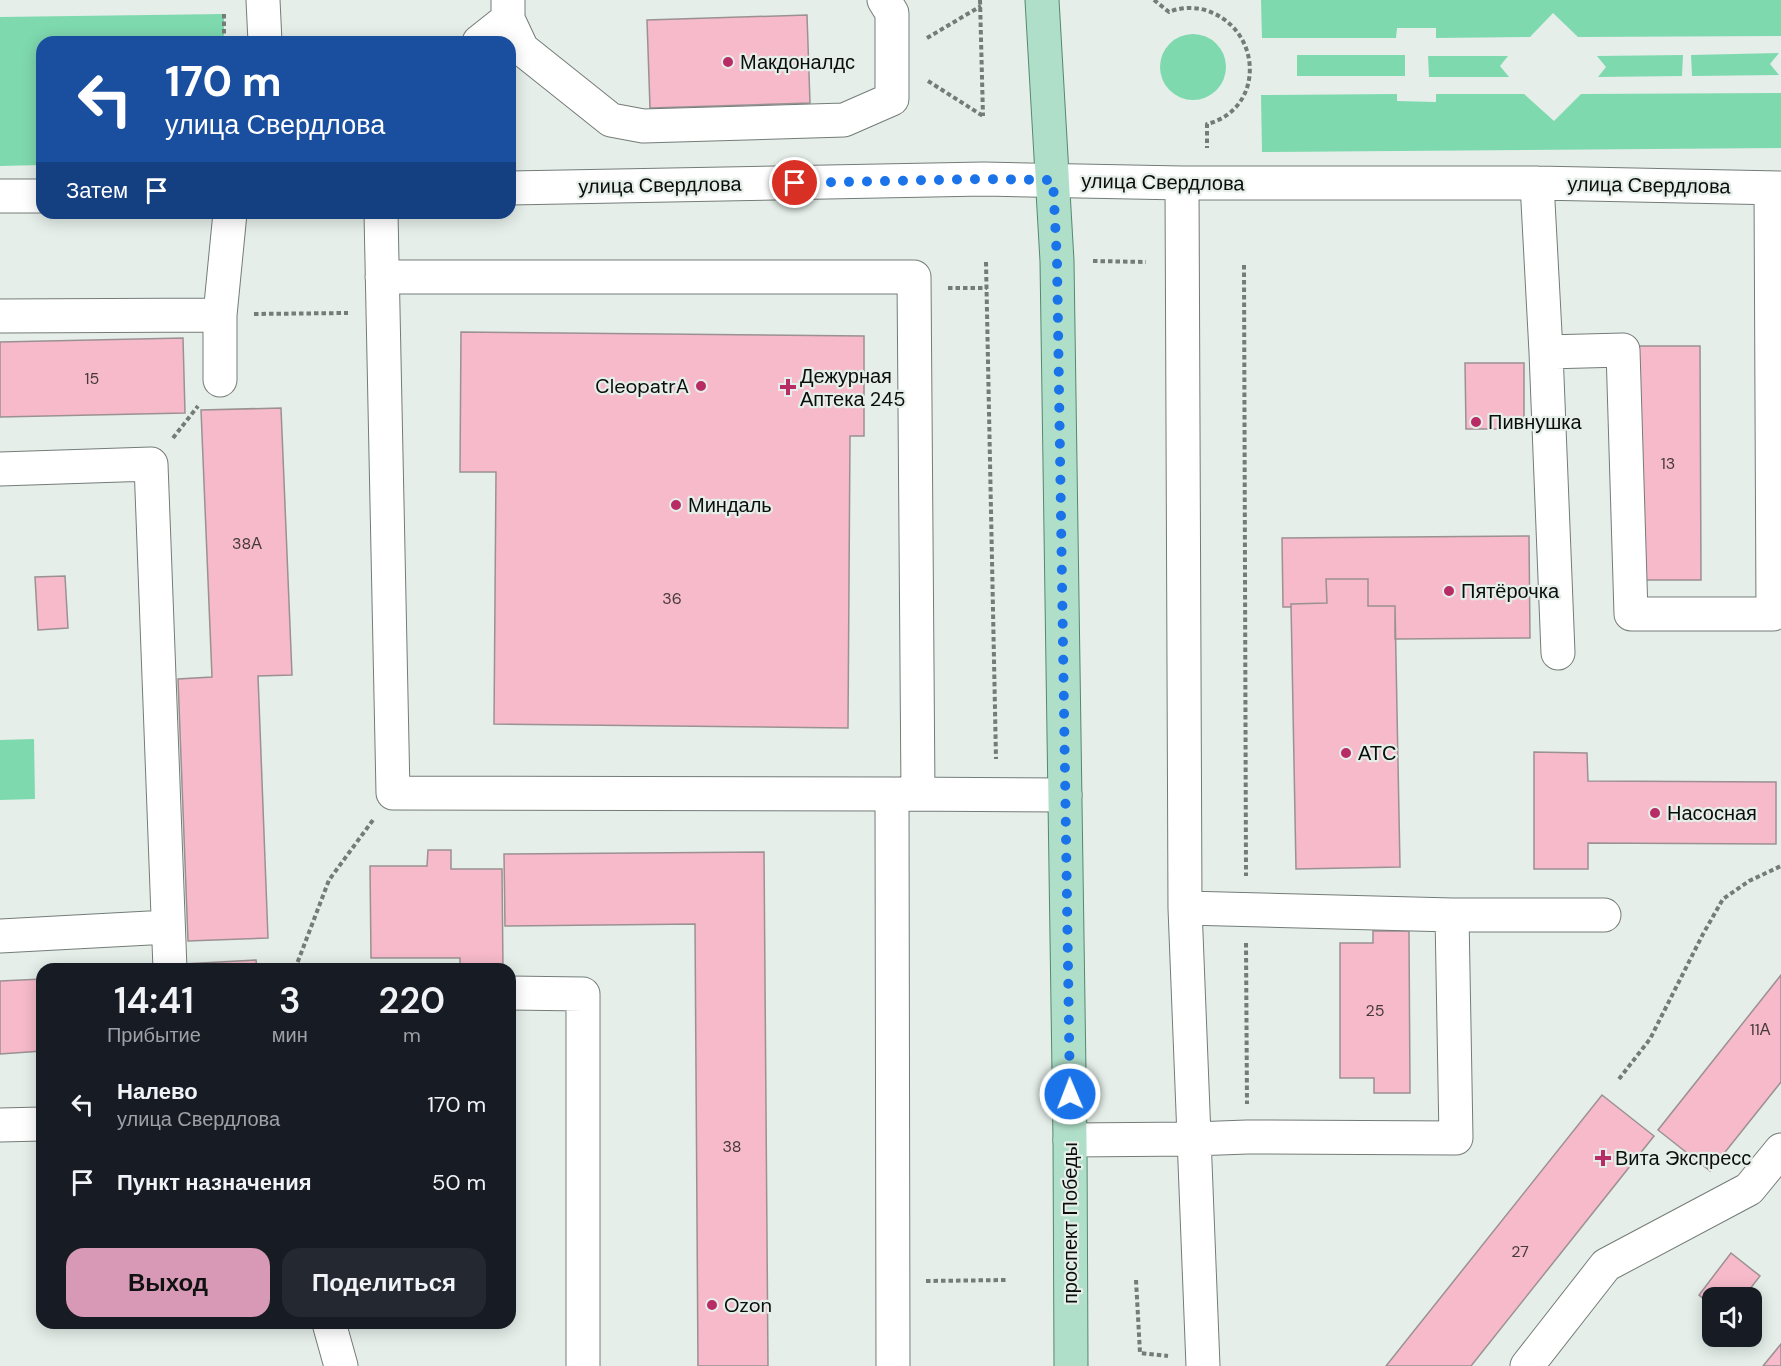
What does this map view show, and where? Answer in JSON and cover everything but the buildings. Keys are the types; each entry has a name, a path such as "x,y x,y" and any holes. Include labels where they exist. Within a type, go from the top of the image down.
{"main road":[{"name":"проспект Победы","path":"1042,0 1057,261 1070,1140 1071,1366"}],"street":[{"path":"263,0 265,36"},
{"path":"484,36 508,9 522,49 611,120 643,126 844,120 892,99 888,6"},
{"name":"улица Свердлова","path":"516,188 973,179 1182,183 1537,183 1776,188"},
{"path":"1182,183 1185,908 1203,1366"},
{"path":"1537,183 1558,654"},
{"path":"1546,352 1623,350 1631,614 1773,614 1776,188"},
{"path":"0,196 36,196"},
{"path":"220,380 220,315 229,219"},
{"path":"381,219 393,793 1065,795"},
{"path":"382,277 914,278 905,794 892,1282 893,1366"},
{"path":"0,315 220,315"},
{"path":"0,469 151,464 170,963"},
{"path":"1185,908 1452,915 1604,915"},
{"path":"1070,1140 1247,1137 1456,1138 1452,915"},
{"path":"0,936 168,927"},
{"path":"516,993 583,994 583,1366"},
{"path":"0,1125 36,1124"},
{"path":"1527,1366 1606,1265 1749,1189 1781,1150"},
{"path":"331,1329 341,1366"}],"path":[{"path":"980,0 981,6 983,116 892,59 981,6"},
{"path":"1154,0 1169,12 1194,8 1214,12 1231,23 1244,39 1250,58 1247,85 1242,98 1230,112 1207,124 1208,148"},
{"path":"224,14 224,36"},
{"path":"1089,261 1146,262"},
{"path":"986,262 997,793"},
{"path":"1244,265 1247,1137"},
{"path":"220,315 383,312"},
{"path":"151,464 220,380"},
{"path":"297,963 329,880 393,793"},
{"path":"1619,1079 1650,1039 1723,899 1749,881 1781,866"},
{"path":"892,1282 1007,1280"},
{"path":"1136,1280 1140,1353 1172,1356"}],"green space":[{"path":"1261,0 1781,0 1781,36 1578,37 1553,13 1530,37 1436,38 1436,28 1397,28 1396,38 1262,38"},
{"path":"224,14 224,36 36,36 36,165 0,166 0,17"},
{"path":"1193,34 1205,37 1216,44 1223,55 1226,67 1223,79 1216,90 1205,97 1193,100 1181,97 1170,90 1163,79 1160,67 1163,55 1170,44 1181,37"},
{"path":"1779,53 1770,64 1779,75 1692,76 1691,55"},
{"path":"1297,55 1405,55 1405,76 1297,76"},
{"path":"1683,55 1682,76 1598,77 1606,67 1597,56"},
{"path":"1428,56 1508,56 1500,66 1509,77 1429,77"},
{"path":"1781,93 1781,148 1262,152 1261,95 1397,94 1397,101 1436,102 1436,94 1524,94 1554,121 1581,94"},
{"path":"34,739 35,799 0,800 0,740"}],"place":[{"name":"Макдоналдс","path":"728,62"},
{"name":"CleopatrA","path":"701,386"},
{"name":"Дежурная Аптека 245","path":"788,387"},
{"name":"Пивнушка","path":"1476,422"},
{"name":"Миндаль","path":"676,505"},
{"name":"Пятёрочка","path":"1449,591"},
{"name":"АТС","path":"1346,753"},
{"name":"Насосная","path":"1655,813"},
{"name":"Вита Экспресс","path":"1603,1158"},
{"name":"Ozon","path":"712,1305"}],"route":[{"path":"795,183 984,179 1053,180 1057,261 1070,1094"}]}
